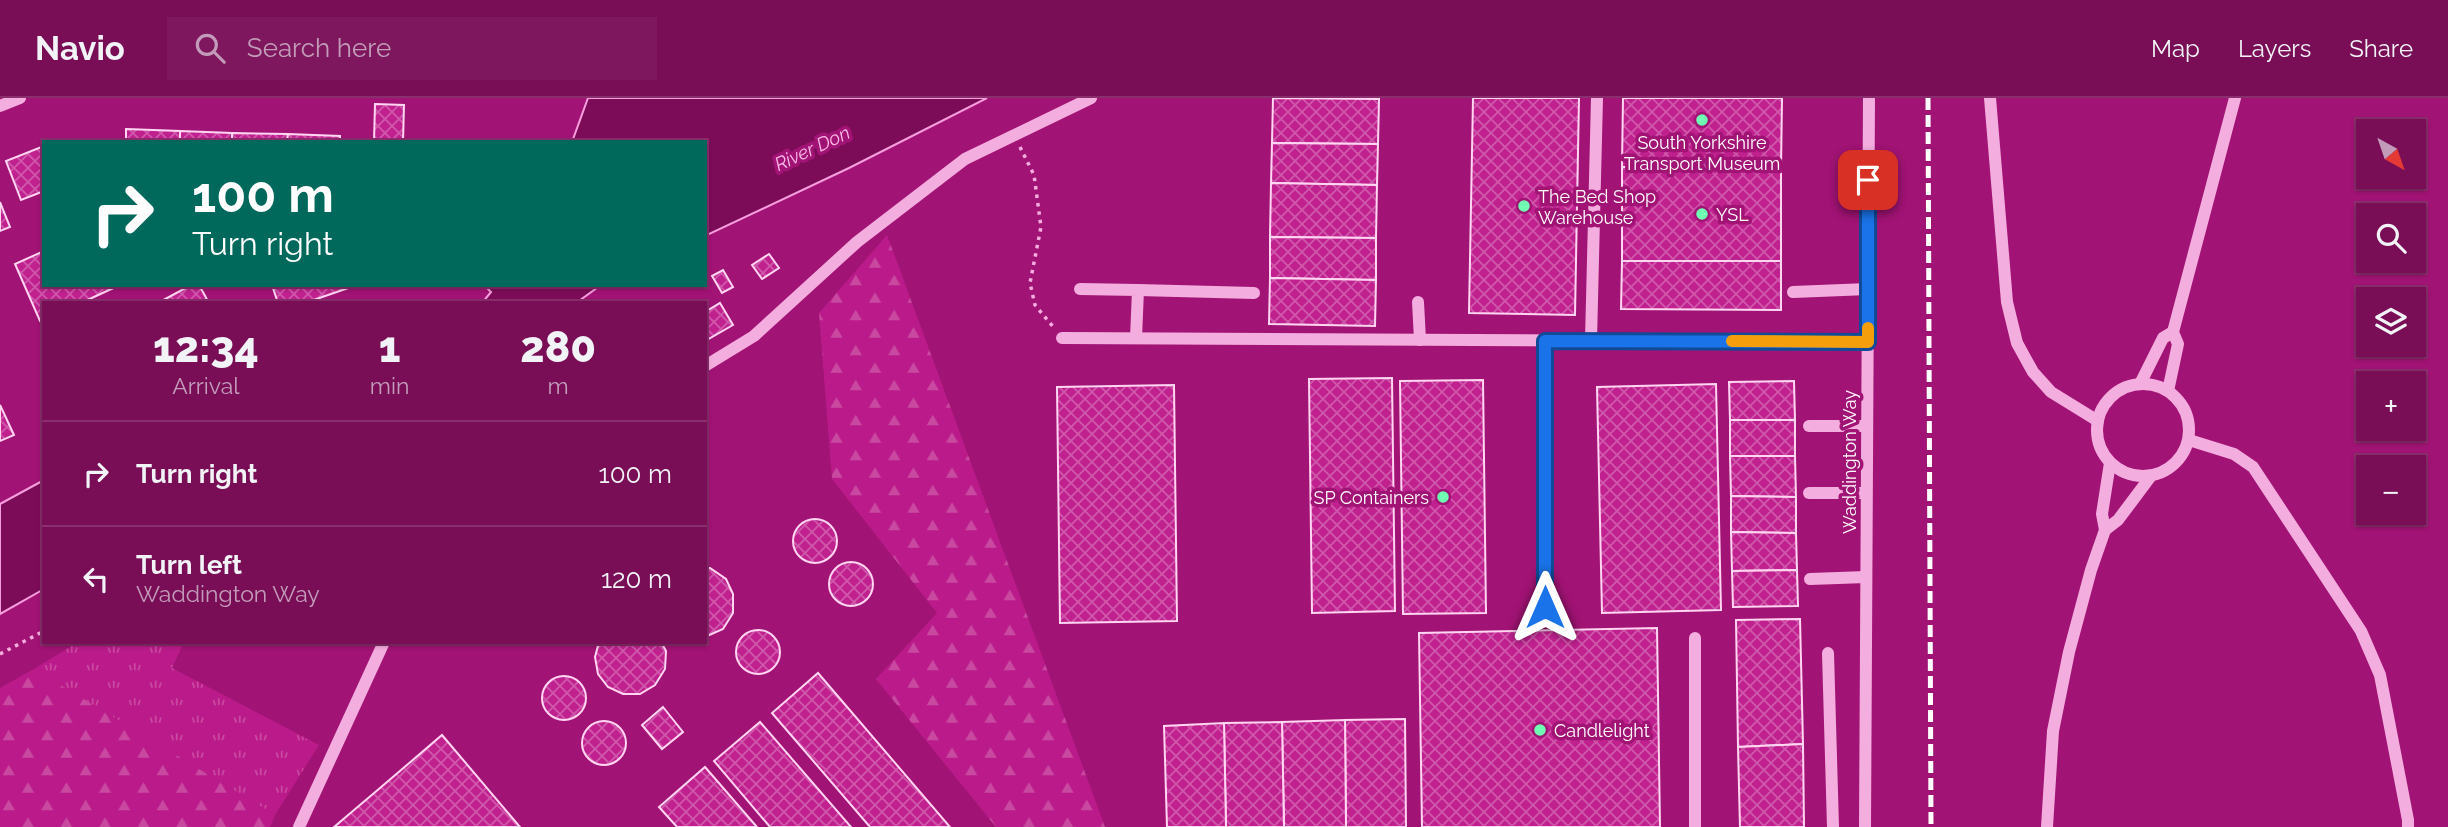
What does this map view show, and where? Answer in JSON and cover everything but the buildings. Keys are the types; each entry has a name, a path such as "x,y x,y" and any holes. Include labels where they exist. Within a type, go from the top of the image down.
{"street":[{"path":"0,107 20,98"},
{"path":"707,365 754,336 857,242 965,159 1091,98"},
{"path":"1591,340 1597,98"},
{"name":"Waddington Way","path":"1865,827 1869,98"},
{"path":"1990,98 2007,302 2017,344 2033,372 2051,392 2098,421"},
{"path":"2168,391 2178,344 2173,332 2235,98"},
{"path":"1080,289 1254,293"},
{"path":"1793,292 1868,289"},
{"path":"1136,338 1138,290"},
{"path":"1418,302 1420,340"},
{"path":"2140,384 2163,338 2173,332"},
{"path":"1062,338 1868,342"},
{"path":"1545,341 1545,607"},
{"path":"2140,384 2158,386 2168,391 2184,407 2188,417 2189,440 2179,460 2171,468 2151,476 2128,474 2110,463 2099,443 2098,421 2107,401 2125,387 2140,384"},
{"path":"1809,426 1867,426"},
{"path":"2189,440 2234,454 2253,467 2361,631 2380,675 2408,827"},
{"path":"2047,827 2053,731 2069,652 2091,570 2105,530 2102,514 2110,463"},
{"path":"2105,530 2118,520 2151,476"},
{"path":"1809,493 1866,493"},
{"path":"1810,579 1866,577"},
{"path":"1695,638 1695,827"},
{"path":"299,827 383,644"},
{"path":"1828,653 1833,827"}],"path":[{"path":"1014,135 1034,175 1041,227 1030,283 1035,306 1062,338"},
{"path":"0,654 42,632"}],"green space":[{"path":"887,235 1105,827 996,827 876,679 937,613 832,479 819,313"},
{"path":"75,644 183,644 172,668 319,745 275,815 34,669"},
{"path":"34,669 275,815 270,827 0,827 0,688"}],"water":[{"name":"River Don","path":"588,98 987,98 849,168 707,235 707,140 573,140"},
{"path":"486,287 598,287 579,301 484,301 491,292"},
{"path":"42,481 42,590 0,614 0,504"}],"railway":[{"path":"1928,98 1931,827"}],"slow traffic":[{"path":"1732,341 1868,342 1868,328"}],"place":[{"name":"South Yorkshire Transport Museum","path":"1702,120"},
{"name":"The Bed Shop Warehouse","path":"1524,206"},
{"name":"YSL","path":"1702,214"},
{"name":"SP Containers","path":"1443,497"},
{"name":"Candlelight","path":"1540,730"}],"route":[{"path":"1545,607 1545,341 1868,342 1868,180"}]}
